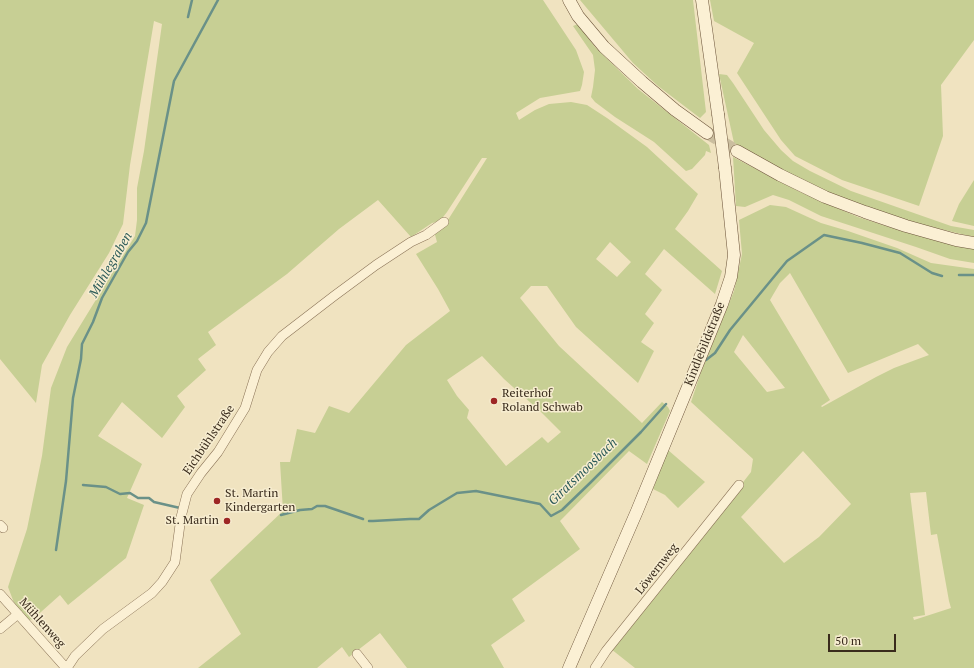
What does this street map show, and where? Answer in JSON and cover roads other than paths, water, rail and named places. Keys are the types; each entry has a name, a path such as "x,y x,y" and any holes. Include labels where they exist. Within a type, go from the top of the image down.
{"main road":[{"path":"569,0 578,16 604,47 642,82 707,133"},
{"name":"Kindlebildstraße","path":"569,668 634,518 722,304 731,277 734,255 725,168 702,0"},
{"path":"737,151 780,175 832,200 906,226 956,240 974,243"}],"street":[{"name":"Eichbühlstraße","path":"67,668 75,656 103,628 152,593 162,582 175,562 181,517 187,494 218,452 245,408 257,370 268,352 282,336 334,296 376,265 411,242 426,235 444,222"},
{"name":"Löwernweg","path":"595,668 606,651 739,485"},
{"name":"Mühlenweg","path":"0,594 67,668"},
{"path":"0,629 18,614"},
{"path":"357,654 368,668"}],"waterway":[{"path":"188,17 192,0"},
{"name":"Mühlegraben","path":"56,550 66,481 73,398 81,359 82,344 93,322 102,298 128,252 137,241 146,223 174,81 218,0"},
{"name":"Giratsmoosbach","path":"706,360 715,353 730,330 787,261 824,235 900,253 932,273 942,276"},
{"name":"Giratsmoosbach","path":"959,275 974,275"},
{"name":"Giratsmoosbach","path":"369,521 419,519 429,510 457,493 476,491 540,504 551,516 562,510 590,483 641,432 666,404"},
{"name":"Giratsmoosbach","path":"83,485 106,487 120,494 130,493 138,498 149,498 154,502 180,508"},
{"name":"Giratsmoosbach","path":"281,515 300,510 312,509 317,506 325,506 363,519"}],"tunnel":[{"path":"707,133 737,151"}],"place":[{"name":"Reiterhof Roland Schwab","path":"494,401"},
{"name":"St. Martin Kindergarten","path":"217,501"},
{"name":"St. Martin","path":"227,521"}]}
